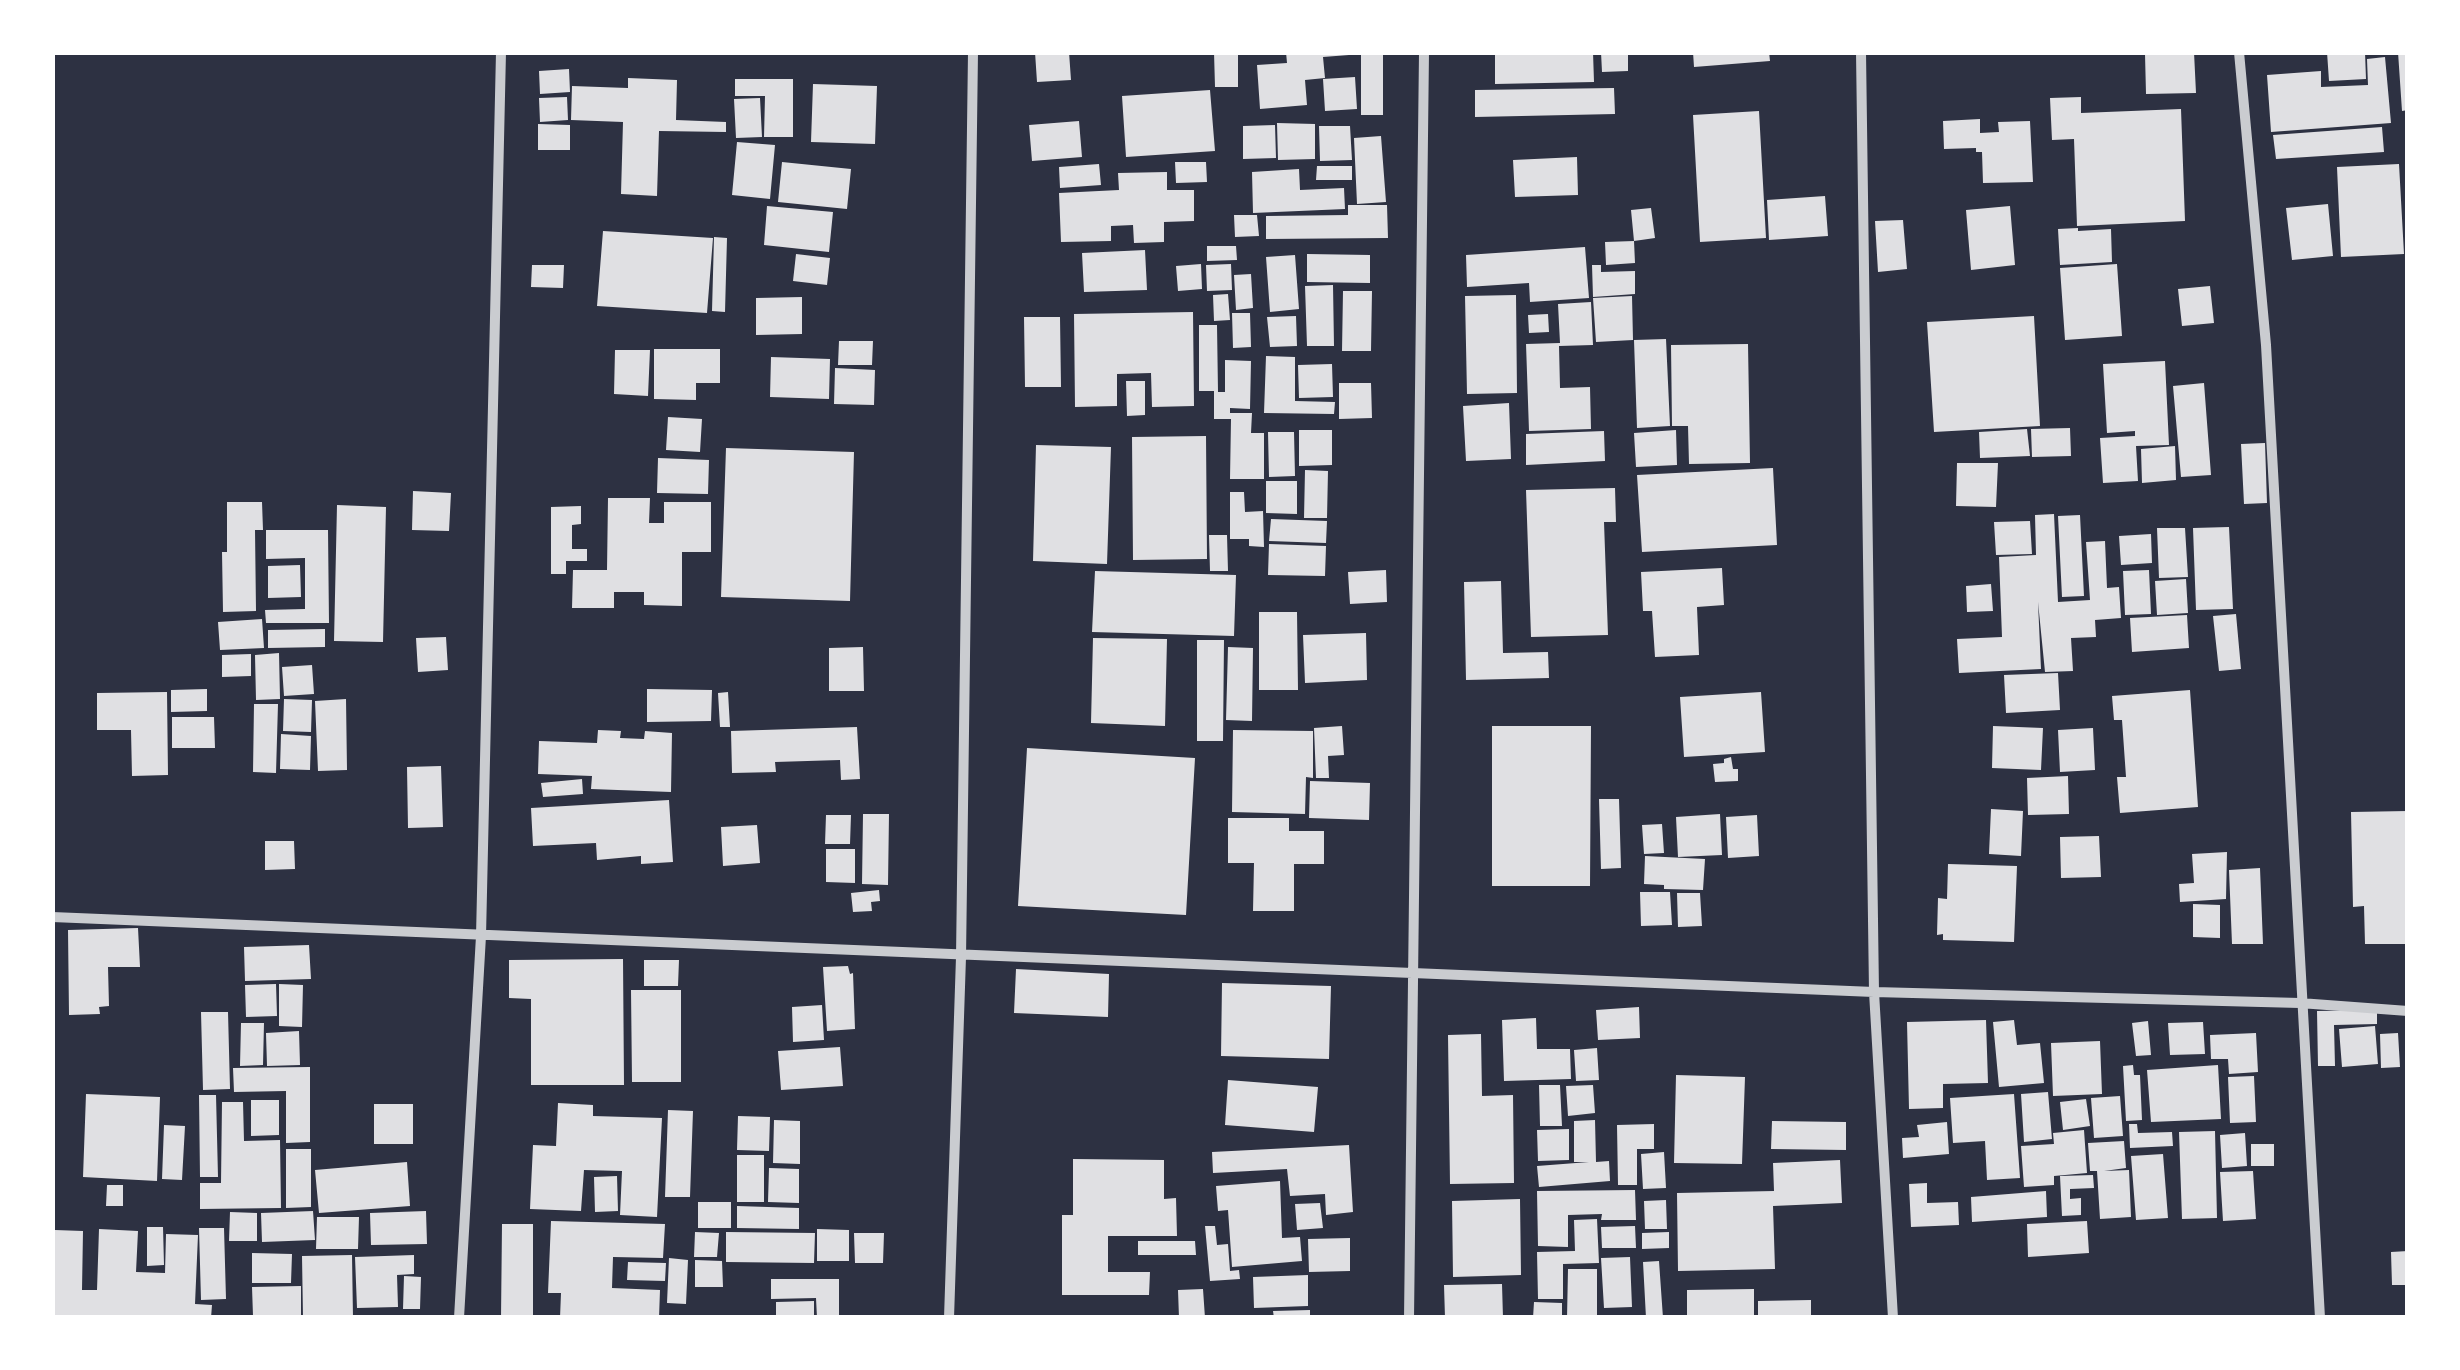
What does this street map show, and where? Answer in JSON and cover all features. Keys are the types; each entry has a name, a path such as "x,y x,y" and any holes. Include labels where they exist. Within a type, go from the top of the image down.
{"street":[{"path":"459,1318 481,936 501,52"},
{"path":"949,1318 961,956 973,52"},
{"path":"1409,1318 1424,52"},
{"path":"1862,52 1874,992 1893,1318"},
{"path":"2239,52 2266,345 2320,1318"},
{"path":"52,917 1874,992 2300,1003 2408,1011"}],"building":[{"path":"1035,52 1069,52 1071,80 1037,82"},
{"path":"1214,52 1238,52 1238,87 1215,87"},
{"path":"1286,52 1349,55 1323,57 1325,78 1305,80 1307,105 1260,109 1257,65 1287,63"},
{"path":"1361,52 1383,52 1383,115 1361,115"},
{"path":"1495,52 1593,52 1594,82 1495,84"},
{"path":"1601,52 1628,52 1628,71 1602,72"},
{"path":"1693,52 1769,52 1770,61 1694,67"},
{"path":"2194,52 2196,93 2146,94 2145,54"},
{"path":"2327,52 2365,52 2366,79 2329,81"},
{"path":"2398,52 2408,52 2408,110 2402,111"},
{"path":"2385,57 2391,123 2271,132 2267,75 2321,71 2321,87 2368,85 2367,59"},
{"path":"569,69 570,92 540,94 539,71"},
{"path":"1355,77 1357,109 1325,111 1323,79"},
{"path":"628,78 677,80 676,120 726,122 726,132 659,131 657,196 621,194 623,122 571,120 572,86 628,88"},
{"path":"735,79 793,79 793,137 764,137 765,96 735,96"},
{"path":"813,84 877,86 875,144 811,142"},
{"path":"1614,88 1615,114 1475,117 1475,90"},
{"path":"1210,90 1215,151 1126,157 1122,96"},
{"path":"567,97 568,120 540,122 539,98"},
{"path":"2081,97 2081,113 2181,109 2185,221 2077,226 2074,139 2052,140 2050,98"},
{"path":"760,98 762,137 736,138 734,99"},
{"path":"1759,111 1766,238 1700,242 1693,115"},
{"path":"1980,119 1980,133 1999,132 1998,122 2030,121 2033,182 1983,183 1982,152 1976,152 1976,148 1944,149 1943,121"},
{"path":"1079,121 1082,157 1032,161 1029,125"},
{"path":"1277,123 1315,124 1315,159 1278,160"},
{"path":"538,124 570,125 570,150 538,150"},
{"path":"1275,125 1276,158 1243,159 1243,126"},
{"path":"1319,126 1350,126 1352,160 1320,161"},
{"path":"2382,127 2384,152 2276,159 2273,135"},
{"path":"1381,136 1386,202 1357,204 1354,138"},
{"path":"737,142 775,145 770,199 732,195"},
{"path":"1577,157 1578,195 1515,197 1513,160"},
{"path":"782,162 851,169 847,209 778,202"},
{"path":"1175,162 1206,162 1207,182 1176,183"},
{"path":"1099,164 1101,185 1060,188 1059,167"},
{"path":"2399,164 2404,254 2341,257 2337,167"},
{"path":"1317,166 1352,166 1352,180 1316,180"},
{"path":"1299,169 1300,190 1344,188 1345,209 1253,213 1252,172"},
{"path":"1167,172 1167,190 1194,190 1194,221 1164,222 1164,242 1134,243 1133,225 1111,226 1111,241 1061,242 1059,193 1119,190 1118,173"},
{"path":"1825,196 1828,236 1769,240 1767,200"},
{"path":"2328,204 2333,256 2292,260 2286,208"},
{"path":"1348,205 1387,205 1388,238 1266,239 1266,216 1348,215"},
{"path":"767,206 833,212 829,252 764,245"},
{"path":"2010,206 2015,265 1971,270 1966,210"},
{"path":"1651,208 1655,238 1634,241 1631,210"},
{"path":"1234,215 1257,215 1259,236 1235,237"},
{"path":"1903,220 1907,269 1878,272 1875,221"},
{"path":"2058,229 2111,229 2112,262 2060,265"},
{"path":"603,231 713,238 707,313 597,306"},
{"path":"714,237 727,238 725,312 712,311"},
{"path":"1634,241 1635,263 1606,265 1605,242"},
{"path":"1207,246 1236,246 1237,260 1207,261"},
{"path":"1585,247 1589,298 1530,302 1529,283 1467,287 1466,255"},
{"path":"1145,250 1147,290 1084,292 1082,253"},
{"path":"796,254 830,258 827,285 793,281"},
{"path":"1307,254 1370,255 1370,283 1307,282"},
{"path":"1295,255 1299,309 1270,312 1266,257"},
{"path":"1201,264 1202,289 1178,291 1176,266"},
{"path":"1231,264 1232,290 1207,291 1206,265"},
{"path":"2117,264 2122,336 2065,340 2060,268"},
{"path":"532,265 564,265 563,288 531,287"},
{"path":"1592,265 1601,265 1601,272 1635,271 1635,294 1593,297"},
{"path":"1251,274 1253,308 1236,310 1234,275"},
{"path":"1333,285 1334,346 1307,346 1305,286"},
{"path":"2210,286 2214,323 2182,326 2178,289"},
{"path":"1343,291 1372,291 1371,351 1342,351"},
{"path":"1228,294 1230,320 1214,321 1213,295"},
{"path":"1516,295 1517,393 1467,394 1465,296"},
{"path":"1632,296 1633,340 1596,342 1593,298"},
{"path":"802,297 802,334 756,335 756,298"},
{"path":"1591,302 1593,345 1559,346 1560,388 1590,387 1591,429 1529,431 1526,344 1560,343 1558,304"},
{"path":"1193,312 1194,406 1152,407 1151,373 1117,374 1117,406 1075,407 1074,314"},
{"path":"1232,313 1250,313 1251,347 1233,348"},
{"path":"1548,314 1549,332 1529,333 1528,315"},
{"path":"1296,316 1297,346 1270,347 1267,317"},
{"path":"2034,316 2040,426 1934,432 1927,322"},
{"path":"1024,317 1060,317 1061,387 1025,387"},
{"path":"1199,325 1217,325 1218,392 1225,392 1225,360 1251,361 1250,409 1230,408 1230,413 1252,413 1251,433 1264,433 1264,479 1230,479 1231,419 1214,419 1214,391 1199,391"},
{"path":"1666,339 1670,426 1637,428 1634,340"},
{"path":"839,341 873,341 872,365 838,365"},
{"path":"1748,344 1750,463 1689,464 1688,426 1672,426 1671,345"},
{"path":"654,349 720,349 720,383 696,383 696,400 654,399"},
{"path":"615,350 650,350 648,396 614,394"},
{"path":"1266,356 1295,357 1295,401 1335,402 1334,414 1264,413"},
{"path":"771,357 830,359 829,399 770,397"},
{"path":"2165,361 2169,445 2136,446 2138,481 2103,483 2100,438 2135,436 2135,431 2107,433 2103,364"},
{"path":"1332,364 1333,397 1299,398 1298,365"},
{"path":"835,368 875,370 874,405 834,404"},
{"path":"1126,381 1145,381 1145,415 1127,416"},
{"path":"1339,383 1371,383 1372,418 1339,419"},
{"path":"2204,383 2211,475 2181,477 2173,386"},
{"path":"1509,403 1511,459 1466,461 1463,406"},
{"path":"668,417 702,419 700,452 666,450"},
{"path":"2070,428 2071,456 2032,457 2031,429"},
{"path":"2027,429 2030,456 1980,458 1979,432"},
{"path":"1299,430 1332,430 1332,465 1299,466"},
{"path":"1676,430 1677,465 1636,467 1634,433"},
{"path":"1604,431 1605,461 1526,465 1526,434"},
{"path":"1268,432 1294,432 1295,476 1269,477"},
{"path":"1206,436 1207,559 1133,560 1132,437"},
{"path":"2265,443 2267,503 2244,504 2241,444"},
{"path":"1036,445 1111,447 1107,564 1033,561"},
{"path":"2175,446 2176,480 2142,483 2141,449"},
{"path":"726,448 854,452 850,601 721,597"},
{"path":"658,458 709,460 708,494 657,493"},
{"path":"1957,463 1998,463 1996,507 1956,506"},
{"path":"1773,468 1777,545 1642,552 1637,475"},
{"path":"1305,470 1328,471 1327,518 1304,518"},
{"path":"1266,481 1297,481 1297,514 1266,513"},
{"path":"1615,488 1616,522 1604,522 1608,635 1531,637 1526,490"},
{"path":"413,491 451,493 449,531 412,530"},
{"path":"1230,492 1244,492 1245,512 1263,511 1264,547 1249,546 1249,539 1230,539"},
{"path":"608,498 650,498 649,523 664,523 664,502 711,502 711,552 682,552 682,606 644,605 644,592 614,592 614,608 572,608 573,570 607,570"},
{"path":"227,502 262,502 263,530 255,530 256,611 223,612 222,552 227,552"},
{"path":"337,505 386,507 383,642 334,641"},
{"path":"581,506 581,524 572,525 572,549 587,549 587,561 566,561 566,574 551,574 551,507"},
{"path":"2054,514 2058,602 2090,600 2086,542 2105,541 2107,588 2119,587 2121,618 2095,620 2096,637 2071,638 2073,671 2045,672 2038,602 2041,669 1959,673 1957,639 2002,637 1999,557 2036,555 2035,515"},
{"path":"2080,515 2084,596 2062,597 2058,516"},
{"path":"1271,519 1327,521 1326,543 1269,541"},
{"path":"2030,521 2032,554 1996,555 1994,522"},
{"path":"2229,527 2233,609 2196,610 2193,528"},
{"path":"2157,528 2185,528 2188,577 2159,578"},
{"path":"266,530 328,530 329,623 266,623 265,610 305,609 305,558 266,559"},
{"path":"2151,534 2152,563 2121,565 2119,536"},
{"path":"1209,535 1227,535 1228,571 1210,571"},
{"path":"1269,544 1326,546 1325,576 1268,575"},
{"path":"300,565 301,597 268,598 268,566"},
{"path":"1722,568 1724,605 1697,607 1699,655 1655,657 1652,611 1643,611 1641,572"},
{"path":"1386,570 1387,602 1350,604 1348,572"},
{"path":"2149,570 2151,614 2125,615 2123,571"},
{"path":"1095,571 1236,575 1234,636 1092,632"},
{"path":"2186,579 2188,613 2157,615 2155,581"},
{"path":"1501,581 1503,653 1548,652 1549,678 1466,680 1464,582"},
{"path":"1991,584 1993,611 1967,612 1966,586"},
{"path":"1259,612 1297,612 1298,690 1259,690"},
{"path":"2236,614 2241,669 2219,671 2213,616"},
{"path":"2187,615 2189,648 2132,652 2130,618"},
{"path":"262,619 264,648 220,650 218,622"},
{"path":"325,629 325,647 268,648 268,630"},
{"path":"1366,633 1367,680 1305,683 1303,635"},
{"path":"446,637 448,670 418,672 416,638"},
{"path":"1093,638 1167,639 1165,726 1091,723"},
{"path":"1197,640 1224,640 1223,741 1197,741"},
{"path":"863,647 864,691 829,691 829,648"},
{"path":"1228,647 1253,648 1252,721 1226,720"},
{"path":"279,653 280,699 256,700 255,655"},
{"path":"251,654 251,676 222,677 222,655"},
{"path":"312,665 314,694 284,696 282,667"},
{"path":"2058,673 2060,710 2006,713 2004,675"},
{"path":"207,689 207,711 171,712 171,690"},
{"path":"647,689 712,690 711,721 647,722"},
{"path":"2190,690 2198,807 2120,813 2117,777 2126,777 2122,720 2114,720 2112,696"},
{"path":"167,692 168,775 132,776 131,730 97,730 97,693"},
{"path":"728,692 730,727 720,727 718,693"},
{"path":"1761,692 1765,752 1684,757 1680,697"},
{"path":"284,699 312,700 311,732 283,731"},
{"path":"346,699 347,770 318,771 315,701"},
{"path":"254,704 278,704 276,773 253,772"},
{"path":"172,717 214,717 215,748 172,748"},
{"path":"1342,726 1344,755 1328,756 1329,778 1316,778 1314,728"},
{"path":"1492,726 1591,726 1590,886 1492,886"},
{"path":"1993,726 2043,728 2041,770 1992,768"},
{"path":"857,727 860,779 841,780 840,760 775,762 776,772 732,773 731,731"},
{"path":"2093,728 2095,770 2060,772 2058,730"},
{"path":"598,730 621,731 620,738 644,739 645,731 672,733 671,792 591,789 592,776 538,774 539,741 597,743"},
{"path":"1233,730 1313,731 1313,778 1306,777 1305,814 1232,812"},
{"path":"281,734 311,736 310,770 280,769"},
{"path":"1027,748 1195,758 1186,915 1018,906"},
{"path":"1731,757 1733,769 1738,769 1738,781 1715,782 1713,764 1724,763 1724,759"},
{"path":"441,766 443,827 408,828 407,767"},
{"path":"2068,776 2069,814 2028,815 2027,778"},
{"path":"582,779 583,794 543,797 541,783"},
{"path":"1310,781 1370,783 1369,820 1309,818"},
{"path":"1599,799 1619,799 1621,868 1601,869"},
{"path":"669,800 673,862 641,864 641,856 597,860 596,843 533,846 531,808"},
{"path":"1991,809 2023,811 2021,856 1989,854"},
{"path":"2408,811 2408,944 2365,944 2364,906 2353,907 2351,812"},
{"path":"863,814 889,814 888,885 862,884"},
{"path":"1720,814 1722,855 1678,857 1676,817"},
{"path":"826,815 851,815 850,844 825,844"},
{"path":"1757,815 1759,856 1728,858 1726,817"},
{"path":"1228,818 1289,818 1289,831 1324,831 1324,864 1294,864 1294,911 1253,911 1254,863 1228,863"},
{"path":"1662,824 1664,853 1644,854 1642,825"},
{"path":"757,825 760,863 723,866 721,827"},
{"path":"2099,836 2101,877 2061,878 2060,837"},
{"path":"265,841 294,841 295,869 265,870"},
{"path":"826,849 855,849 855,883 826,882"},
{"path":"2227,852 2226,899 2180,902 2179,884 2194,883 2192,854"},
{"path":"1645,856 1705,859 1703,890 1644,884"},
{"path":"1948,864 2017,866 2014,942 1943,940 1943,934 1937,935 1938,898 1947,899"},
{"path":"2260,868 2263,944 2232,944 2229,870"},
{"path":"879,890 880,901 871,902 872,911 853,912 851,893"},
{"path":"1640,892 1670,892 1672,925 1641,926"},
{"path":"1677,893 1700,893 1702,926 1678,927"},
{"path":"2193,904 2220,905 2220,938 2193,937"},
{"path":"138,928 140,967 108,967 109,1006 99,1007 100,1014 69,1015 68,930"},
{"path":"309,945 311,979 245,981 244,947"},
{"path":"623,959 624,1085 531,1085 531,999 509,998 509,960"},
{"path":"644,960 679,960 678,986 644,986"},
{"path":"848,966 850,974 853,973 855,1029 827,1031 823,967"},
{"path":"1016,969 1109,974 1108,1017 1014,1013"},
{"path":"1222,983 1331,986 1329,1059 1221,1056"},
{"path":"276,984 277,1016 246,1017 245,985"},
{"path":"279,984 303,985 302,1027 279,1026"},
{"path":"631,990 681,990 681,1082 632,1082"},
{"path":"822,1005 824,1040 793,1042 792,1007"},
{"path":"1639,1007 1640,1038 1598,1040 1596,1010"},
{"path":"2377,1010 2377,1024 2334,1025 2335,1066 2318,1066 2317,1011"},
{"path":"201,1012 228,1012 230,1089 203,1090"},
{"path":"1536,1018 1537,1049 1570,1049 1571,1079 1504,1081 1502,1020"},
{"path":"1986,1020 1988,1083 1943,1084 1943,1108 1909,1109 1907,1022"},
{"path":"2014,1020 2017,1045 2040,1043 2044,1083 1999,1087 1993,1022"},
{"path":"2148,1021 2151,1055 2136,1056 2132,1023"},
{"path":"2203,1022 2205,1054 2170,1055 2168,1023"},
{"path":"241,1023 264,1023 263,1065 240,1066"},
{"path":"2375,1026 2378,1064 2342,1067 2339,1029"},
{"path":"299,1031 300,1065 267,1066 266,1033"},
{"path":"2256,1033 2258,1072 2229,1074 2228,1059 2211,1059 2210,1035"},
{"path":"2398,1033 2400,1067 2381,1068 2380,1034"},
{"path":"1481,1034 1482,1096 1513,1095 1514,1183 1450,1184 1448,1035"},
{"path":"2100,1041 2102,1094 2053,1096 2051,1043"},
{"path":"840,1047 843,1086 781,1090 778,1051"},
{"path":"1597,1048 1599,1080 1576,1081 1574,1050"},
{"path":"2133,1065 2134,1075 2140,1075 2142,1120 2126,1121 2123,1066"},
{"path":"2218,1065 2221,1119 2151,1122 2147,1070"},
{"path":"310,1067 310,1142 286,1143 286,1091 234,1092 233,1068"},
{"path":"1676,1075 1745,1077 1742,1164 1674,1163"},
{"path":"2254,1076 2256,1122 2230,1123 2228,1077"},
{"path":"1228,1080 1318,1087 1314,1132 1225,1125"},
{"path":"1539,1085 1560,1085 1562,1126 1540,1126"},
{"path":"1593,1085 1595,1113 1568,1116 1566,1086"},
{"path":"2048,1092 2052,1139 2024,1142 2021,1094"},
{"path":"86,1094 160,1097 157,1181 83,1177"},
{"path":"2014,1094 2020,1178 1987,1180 1985,1141 1953,1143 1950,1098"},
{"path":"199,1095 216,1095 218,1177 200,1177"},
{"path":"2120,1096 2123,1136 2094,1138 2091,1098"},
{"path":"2086,1099 2090,1126 2063,1130 2060,1102"},
{"path":"251,1100 279,1100 279,1135 251,1136"},
{"path":"222,1102 243,1102 244,1141 280,1140 281,1208 200,1209 200,1183 221,1183"},
{"path":"558,1103 593,1105 593,1116 662,1118 657,1217 620,1215 622,1171 584,1170 581,1211 530,1209 533,1145 556,1146"},
{"path":"374,1104 413,1104 413,1144 374,1144"},
{"path":"668,1110 693,1111 690,1197 665,1197"},
{"path":"738,1116 770,1117 769,1151 737,1150"},
{"path":"774,1120 800,1121 800,1164 773,1163"},
{"path":"1595,1120 1596,1162 1609,1161 1610,1181 1539,1187 1537,1166 1589,1162 1574,1162 1574,1121"},
{"path":"1772,1121 1846,1122 1846,1150 1771,1149"},
{"path":"1947,1122 1949,1154 1903,1158 1902,1138 1919,1137 1917,1125"},
{"path":"1654,1124 1654,1149 1637,1149 1637,1185 1618,1185 1617,1125"},
{"path":"2129,1124 2137,1124 2138,1133 2172,1132 2173,1146 2130,1148"},
{"path":"164,1125 185,1126 182,1180 162,1179"},
{"path":"1569,1129 1569,1160 1538,1161 1537,1130"},
{"path":"2084,1130 2087,1173 2054,1176 2054,1185 2024,1187 2021,1146 2054,1144 2053,1133"},
{"path":"2215,1131 2217,1218 2182,1219 2179,1132"},
{"path":"2245,1133 2247,1166 2222,1168 2220,1135"},
{"path":"2124,1141 2126,1168 2104,1171 2129,1170 2131,1217 2100,1219 2097,1171 2090,1171 2088,1143"},
{"path":"2251,1144 2274,1144 2274,1166 2251,1166"},
{"path":"1349,1145 1353,1212 1326,1215 1325,1194 1290,1196 1287,1169 1213,1173 1212,1152"},
{"path":"286,1149 311,1149 311,1207 286,1208"},
{"path":"1664,1152 1666,1188 1643,1189 1641,1154"},
{"path":"2163,1154 2168,1218 2136,1220 2131,1156"},
{"path":"737,1155 764,1155 764,1202 737,1202"},
{"path":"1073,1159 1164,1160 1164,1199 1176,1198 1177,1236 1108,1236 1108,1272 1150,1272 1149,1295 1062,1295 1062,1215 1073,1215"},
{"path":"1840,1160 1842,1203 1773,1206 1775,1269 1678,1271 1677,1193 1774,1191 1773,1163"},
{"path":"407,1162 410,1206 319,1213 315,1170"},
{"path":"769,1168 799,1169 799,1203 768,1202"},
{"path":"2253,1171 2256,1219 2223,1221 2220,1172"},
{"path":"2093,1175 2094,1188 2070,1189 2070,1199 2081,1198 2081,1215 2062,1216 2060,1176"},
{"path":"617,1176 618,1211 595,1212 594,1177"},
{"path":"1280,1181 1282,1238 1300,1237 1302,1261 1232,1267 1228,1210 1218,1211 1216,1186"},
{"path":"1927,1183 1927,1203 1958,1202 1959,1225 1911,1227 1909,1184"},
{"path":"107,1185 123,1185 123,1206 106,1206"},
{"path":"1635,1190 1636,1220 1601,1220 1602,1214 1568,1215 1568,1247 1538,1246 1537,1191"},
{"path":"2046,1191 2047,1217 1972,1222 1971,1197"},
{"path":"1520,1199 1521,1275 1453,1277 1452,1201"},
{"path":"1666,1200 1667,1229 1645,1229 1644,1201"},
{"path":"698,1202 731,1202 731,1228 698,1228"},
{"path":"1320,1203 1323,1228 1297,1230 1295,1204"},
{"path":"737,1206 799,1208 799,1229 737,1228"},
{"path":"313,1211 315,1240 262,1242 261,1213"},
{"path":"426,1211 427,1244 371,1245 370,1213"},
{"path":"230,1212 257,1213 257,1241 229,1241"},
{"path":"317,1217 359,1217 358,1249 316,1249"},
{"path":"1597,1219 1599,1263 1563,1264 1563,1299 1538,1299 1537,1252 1575,1251 1574,1220"},
{"path":"551,1221 665,1224 663,1258 613,1257 612,1288 660,1290 659,1318 560,1318 561,1293 548,1293"},
{"path":"2087,1221 2089,1253 2028,1257 2027,1224"},
{"path":"502,1224 533,1224 533,1318 501,1318"},
{"path":"1205,1226 1215,1226 1217,1245 1228,1244 1230,1271 1239,1270 1240,1279 1210,1281"},
{"path":"1635,1226 1636,1248 1602,1248 1601,1227"},
{"path":"147,1227 163,1227 164,1265 147,1266"},
{"path":"199,1228 224,1228 226,1299 201,1300"},
{"path":"99,1229 138,1231 136,1272 165,1273 166,1234 198,1235 195,1304 212,1305 211,1318 52,1318 55,1230 83,1231 82,1290 97,1290"},
{"path":"817,1229 849,1230 849,1261 817,1261"},
{"path":"695,1232 719,1233 717,1257 694,1257"},
{"path":"726,1232 815,1233 814,1263 726,1262"},
{"path":"1669,1232 1669,1248 1642,1249 1642,1233"},
{"path":"854,1233 884,1233 883,1263 855,1263"},
{"path":"1350,1238 1350,1271 1309,1272 1308,1239"},
{"path":"1138,1241 1195,1241 1196,1255 1138,1255"},
{"path":"2408,1251 2408,1285 2392,1285 2391,1252"},
{"path":"252,1253 292,1254 291,1283 252,1283"},
{"path":"352,1255 353,1318 303,1318 302,1256"},
{"path":"414,1255 414,1274 397,1275 398,1307 357,1308 355,1257"},
{"path":"1630,1257 1632,1307 1604,1308 1601,1258"},
{"path":"669,1258 688,1260 686,1304 667,1303"},
{"path":"695,1260 722,1261 723,1287 695,1287"},
{"path":"1659,1261 1663,1318 1646,1318 1643,1262"},
{"path":"628,1262 666,1263 665,1281 627,1280"},
{"path":"1568,1269 1597,1269 1597,1318 1567,1318"},
{"path":"1308,1275 1308,1306 1254,1308 1253,1277"},
{"path":"404,1276 421,1277 420,1309 403,1309"},
{"path":"771,1279 839,1279 839,1318 817,1318 816,1298 771,1299"},
{"path":"1502,1284 1503,1318 1445,1318 1444,1285"},
{"path":"301,1286 301,1315 253,1316 252,1287"},
{"path":"1203,1289 1205,1318 1179,1318 1178,1290"},
{"path":"1754,1289 1754,1318 1687,1318 1687,1290"},
{"path":"1811,1300 1811,1318 1758,1318 1758,1301"},
{"path":"814,1301 814,1318 776,1318 776,1302"},
{"path":"1534,1302 1562,1303 1562,1318 1533,1318"},
{"path":"1310,1310 1310,1318 1274,1318 1273,1311"}]}
